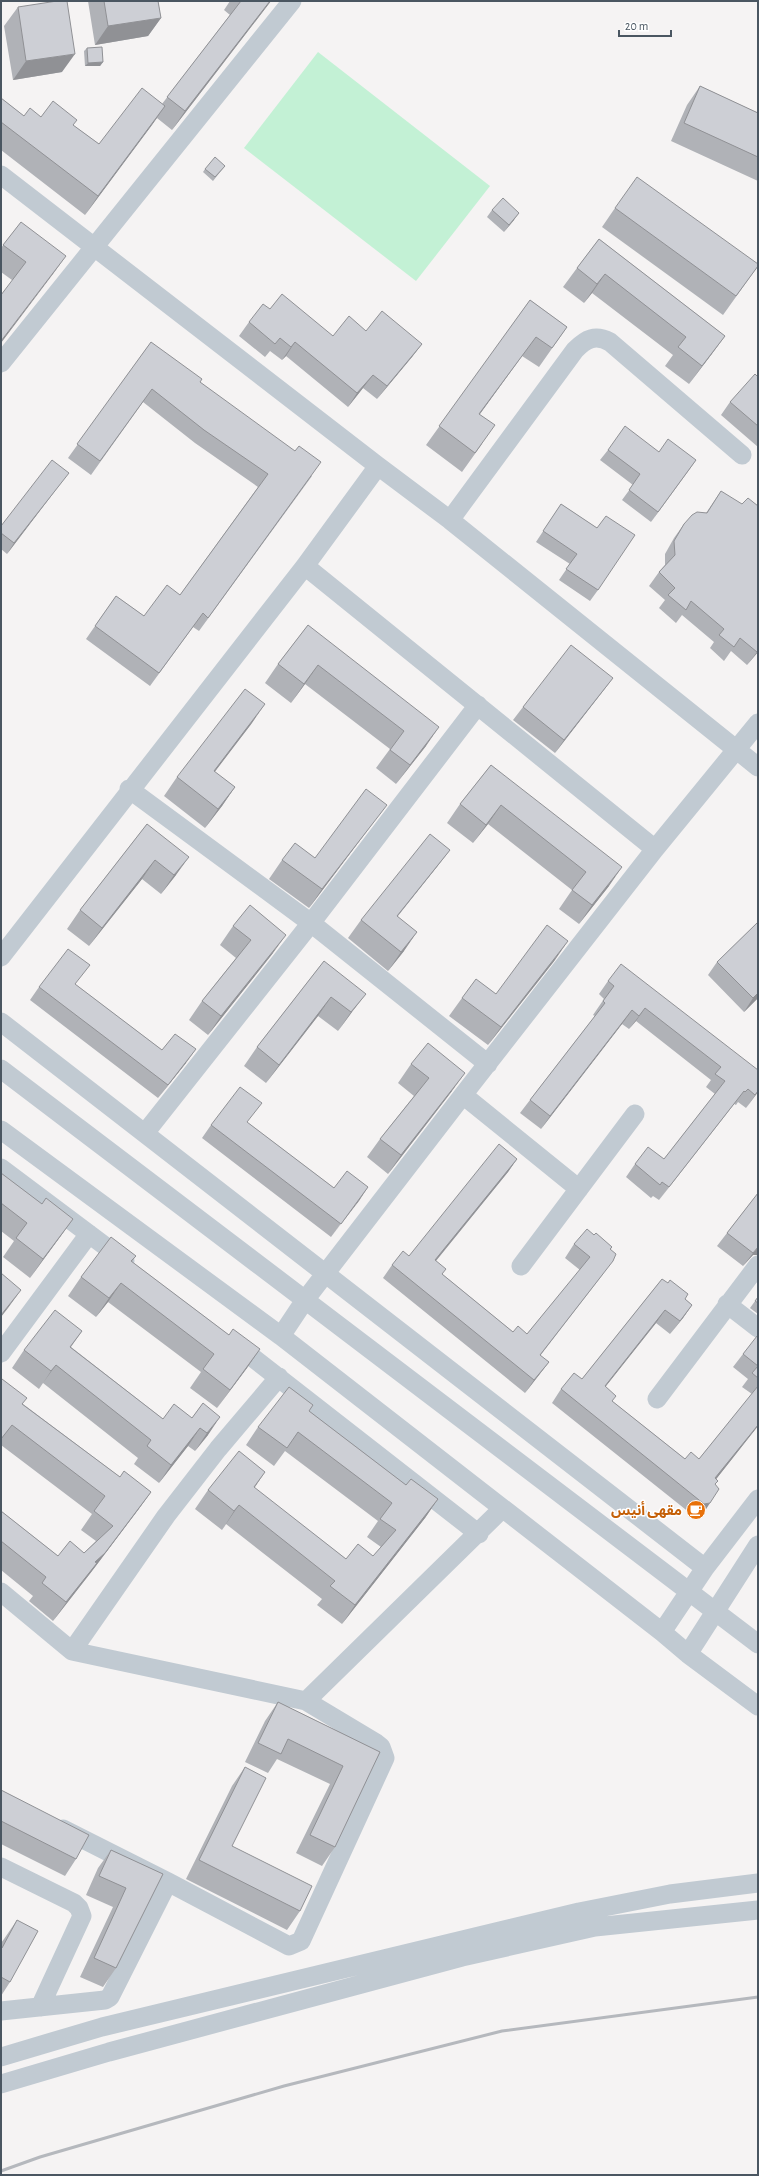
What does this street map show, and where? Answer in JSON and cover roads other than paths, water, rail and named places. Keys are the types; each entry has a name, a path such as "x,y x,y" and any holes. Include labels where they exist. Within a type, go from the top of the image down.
{"street":[{"path":"1,363 292,1"},
{"path":"1,175 94,248 450,520 758,767"},
{"path":"450,520 575,350 590,338 602,338 610,342 742,455"},
{"path":"1,957 130,789 305,566 378,466"},
{"path":"305,566 655,849"},
{"path":"145,1132 311,924 478,705"},
{"path":"281,1336 305,1300 463,1094 655,849 758,723"},
{"path":"130,789 311,924 488,1064"},
{"path":"1,1022 145,1132 705,1568"},
{"path":"1,1069 758,1644"},
{"path":"463,1094 579,1189"},
{"path":"521,1266 635,1114"},
{"path":"1,1130 281,1336 662,1632 688,1654 758,1706"},
{"path":"1,1168 140,1272"},
{"path":"1,1353 89,1234"},
{"path":"657,1399 727,1304 758,1265"},
{"path":"727,1304 758,1328"},
{"path":"222,1334 479,1534"},
{"path":"72,1651 166,1516 218,1449 279,1377"},
{"path":"662,1632 688,1591 758,1499"},
{"path":"306,1701 479,1534 502,1509"},
{"path":"688,1654 714,1611 758,1545"},
{"path":"1,1592 72,1651 306,1701 381,1747 384,1758 301,1941 289,1946 271,1939 168,1882 50,1822"},
{"path":"1,1866 74,1903 79,1908 82,1916 40,2007"},
{"path":"1,2011 98,2002 110,1997 168,1882"},
{"path":"1,2057 102,2027 579,1912 670,1894 758,1883"},
{"path":"1,2084 109,2052 462,1957 595,1927 758,1910"}],"railway":[{"path":"1,2171 40,2157 284,2086 502,2031 758,1997"}],"place":[{"name":"مقهى أنيس","path":"696,1510"}]}
